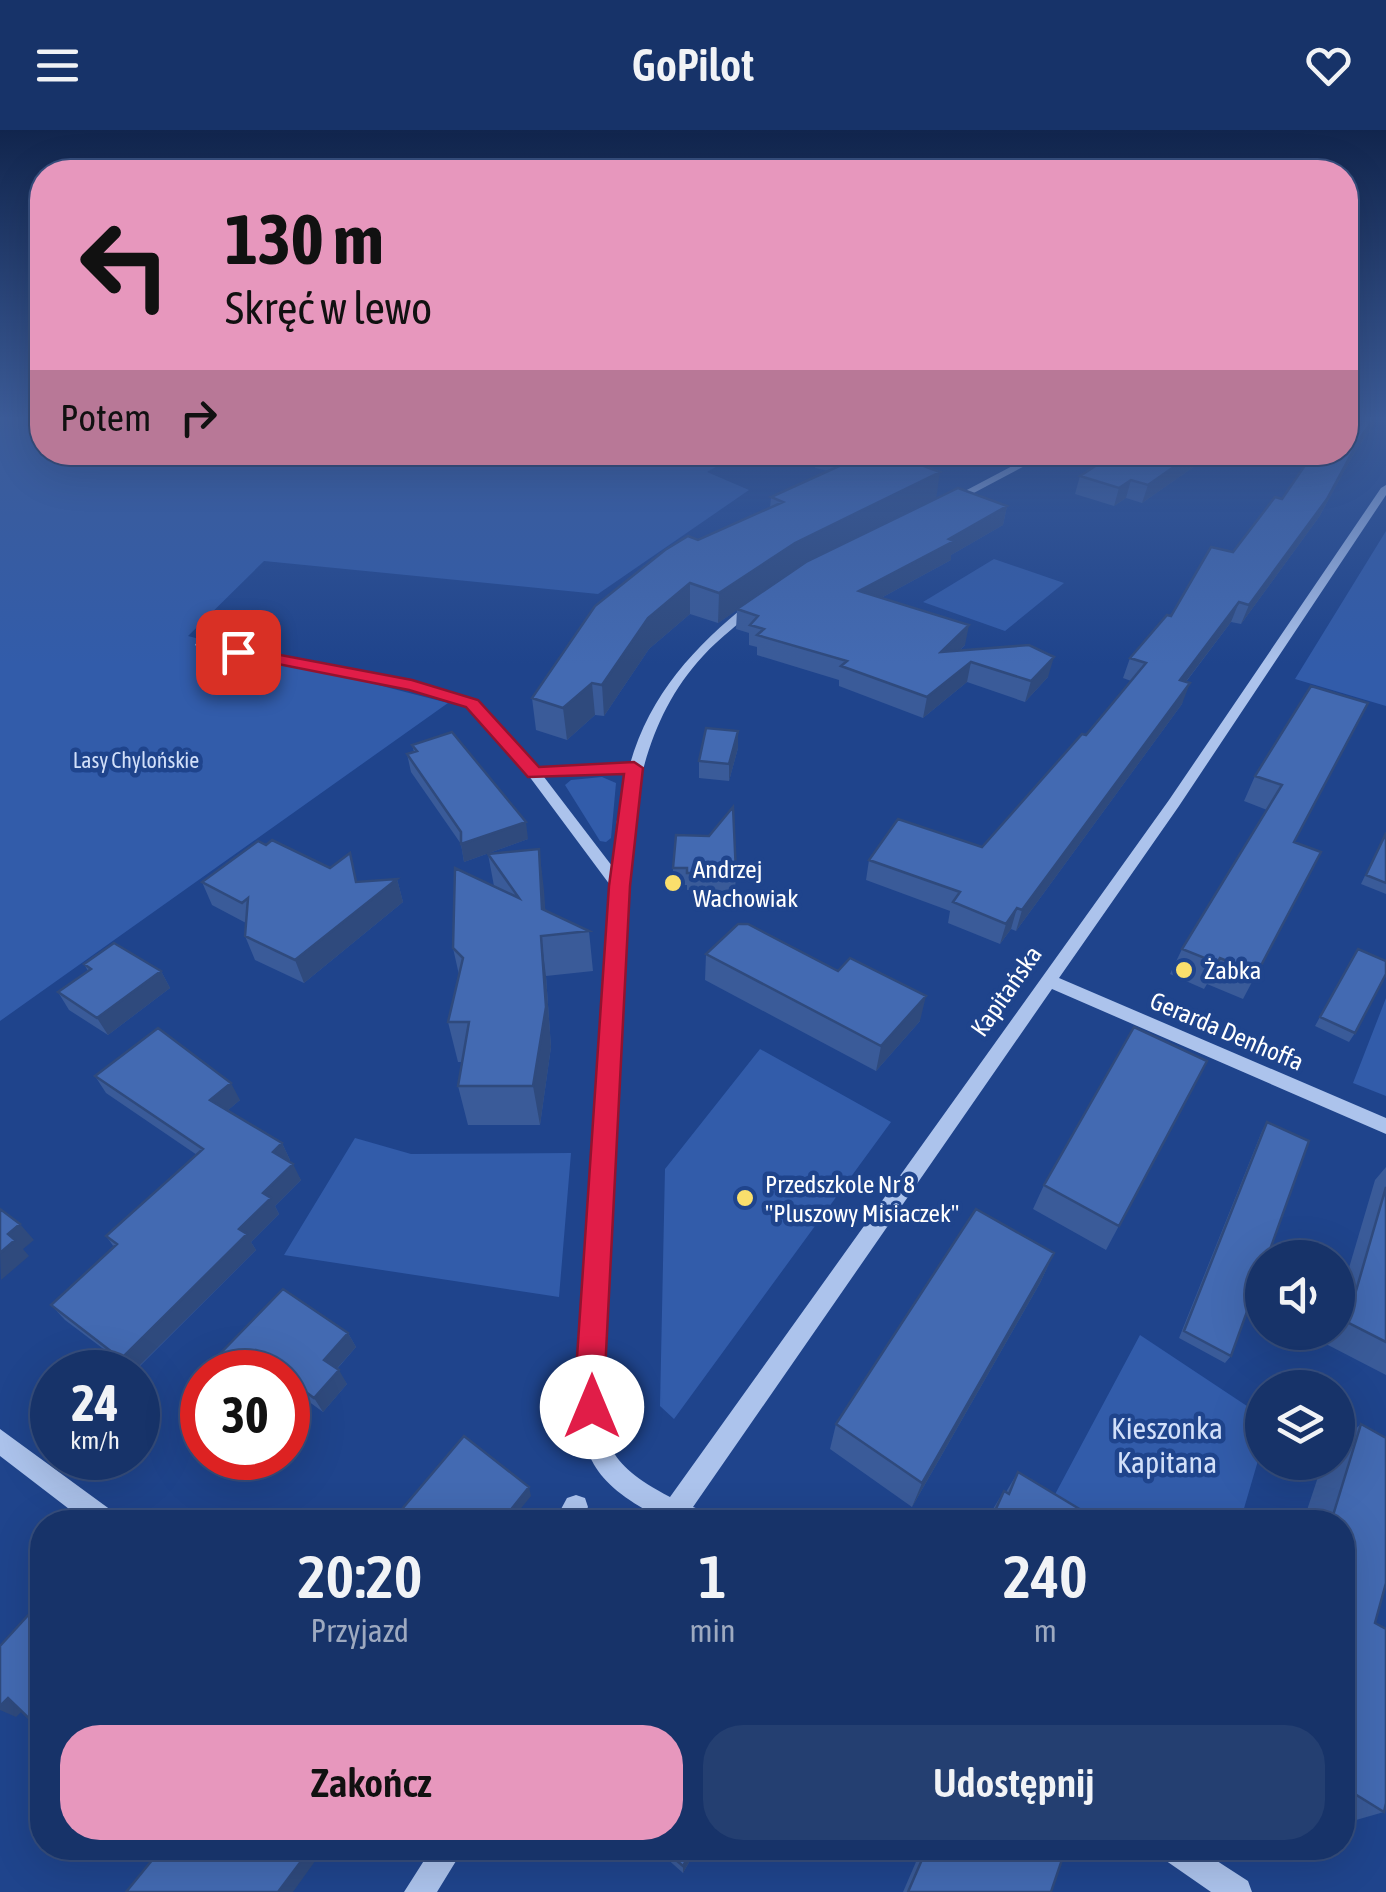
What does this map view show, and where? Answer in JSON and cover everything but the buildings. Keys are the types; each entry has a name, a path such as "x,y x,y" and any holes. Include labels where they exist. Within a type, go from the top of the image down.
{"street":[{"path":"933,510 954,499"},
{"name":"Kapitańska","path":"676,1510 1049,981 1378,499"},
{"path":"660,1510 603,1459 593,1435 590,1372 620,886 634,768 654,716 672,685 723,628 762,598"},
{"path":"201,645 450,695 472,704 534,773 620,886"},
{"path":"534,773 634,768"},
{"name":"Gerarda Denhoffa","path":"1049,981 1386,1126"},
{"path":"0,1441 90,1510"},
{"path":"419,1892 441,1860"},
{"path":"1190,1860 1237,1892"}],"green space":[{"name":"Lasy Chylońskie","path":"0,499 736,499 598,594 264,561 188,636 448,703 0,1021"},
{"path":"1386,531 1386,706 1295,679"},
{"path":"994,559 1064,583 1005,631 923,602"},
{"path":"602,777 616,783 611,838 606,842 600,841 565,785 571,780"},
{"path":"1386,998 1386,1096 1353,1083"},
{"path":"760,1049 891,1122 674,1419 660,1406 665,1169"},
{"path":"355,1138 411,1154 571,1153 559,1297 284,1255"},
{"name":"Kieszonka Kapitana","path":"1140,1335 1245,1405 1245,1480 1252,1480 1244,1510 1070,1510 1052,1500"}],"place":[{"name":"Andrzej Wachowiak","path":"673,883"},
{"name":"Żabka","path":"1184,970"},
{"name":"Przedszkole Nr 8 \"Pluszowy Misiaczek\"","path":"745,1198"}],"route":[{"path":"238,652 450,695 472,704 534,773 613,766 634,768 620,886 590,1372 592,1407"}]}
